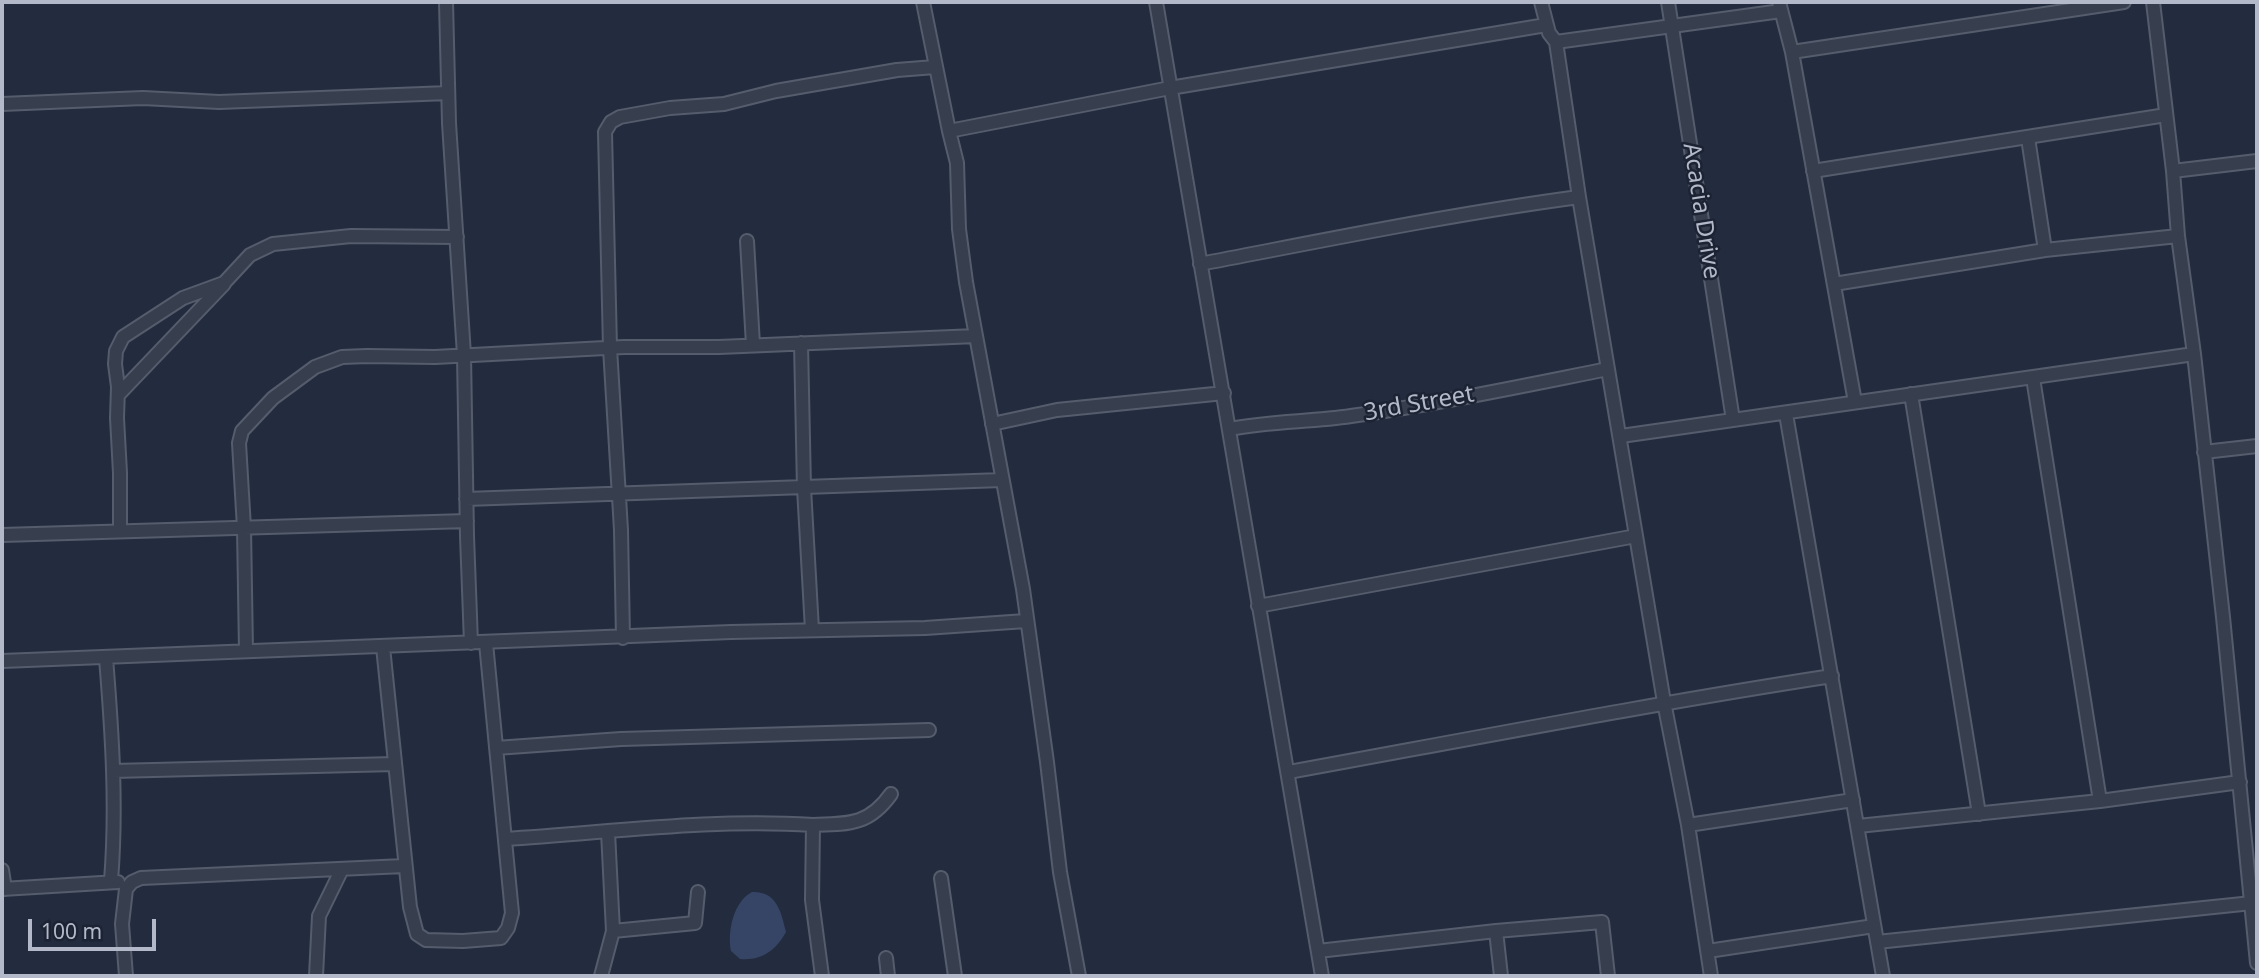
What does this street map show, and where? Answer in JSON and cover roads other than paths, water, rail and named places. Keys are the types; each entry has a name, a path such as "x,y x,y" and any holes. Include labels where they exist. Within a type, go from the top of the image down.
{"street":[{"path":"446,2 448,93 464,355 471,643"},
{"path":"923,2 949,131 956,149 959,229 975,336 1026,621 1060,872 1079,976"},
{"path":"1156,2 1322,976"},
{"path":"1541,2 1546,25 1556,43 1579,197 1664,702 1688,825 1711,976"},
{"name":"Acacia Drive","path":"1668,2 1733,420"},
{"path":"1792,52 2124,2"},
{"path":"2153,2 2178,236 2194,354 2257,963"},
{"path":"1556,43 1672,27 1780,7 1792,52 1855,402"},
{"path":"949,131 1170,88 1546,25"},
{"path":"623,638 619,495 610,348 605,132 611,122 620,117 670,108 724,104 776,91 897,70 936,67"},
{"path":"2,104 143,98 219,102 448,93"},
{"path":"1813,171 2166,114"},
{"path":"2028,138 2045,250"},
{"path":"2173,171 2257,161"},
{"path":"1200,264 1515,205 1579,197"},
{"path":"118,395 250,255 273,244 351,236 457,237"},
{"path":"1834,284 2045,250 2178,236"},
{"path":"747,241 753,345"},
{"path":"120,531 115,364 120,340 183,298 229,279"},
{"path":"246,651 244,528 239,443 242,431 273,398 315,367 342,358 975,336"},
{"path":"801,343 804,488 812,630"},
{"path":"1621,436 2194,354"},
{"name":"3rd Street","path":"1230,429 1259,423 1332,419 1438,403 1608,369"},
{"path":"2033,378 2100,801"},
{"path":"992,424 1057,410 1224,393"},
{"path":"1911,394 1979,814"},
{"path":"1786,414 1883,976"},
{"path":"2204,452 2257,446"},
{"path":"466,499 1002,480"},
{"path":"2,535 467,521"},
{"path":"1258,606 1636,536"},
{"path":"2,661 925,628 1026,621"},
{"path":"383,647 404,866 414,928 420,937 426,940 450,942 501,938 508,928 512,913 486,643"},
{"path":"106,657 115,822 111,881"},
{"path":"1289,772 1564,723 1664,702 1832,676"},
{"path":"496,748 621,739 929,730"},
{"path":"113,771 395,764"},
{"path":"1858,826 2100,801 2240,782"},
{"path":"505,839 686,824 833,824 869,818 891,793"},
{"path":"1688,825 1853,800"},
{"path":"813,825 812,900 822,976"},
{"path":"601,976 613,931 608,832"},
{"path":"126,976 122,913 126,889 141,878 404,866"},
{"path":"316,976 319,916 342,869"},
{"path":"2,870 3,889 111,881 122,884 126,889"},
{"path":"941,878 955,976"},
{"path":"613,931 695,923 698,892"},
{"path":"1877,942 2252,903"},
{"path":"1318,951 1602,922 1608,976"},
{"path":"1707,951 1874,926"},
{"path":"1496,931 1501,976"},
{"path":"886,958 888,976"}],"water":[{"path":"752,892 767,895 772,899 780,910 786,932 778,944 762,956 740,959 731,951 731,926 736,909"}]}
